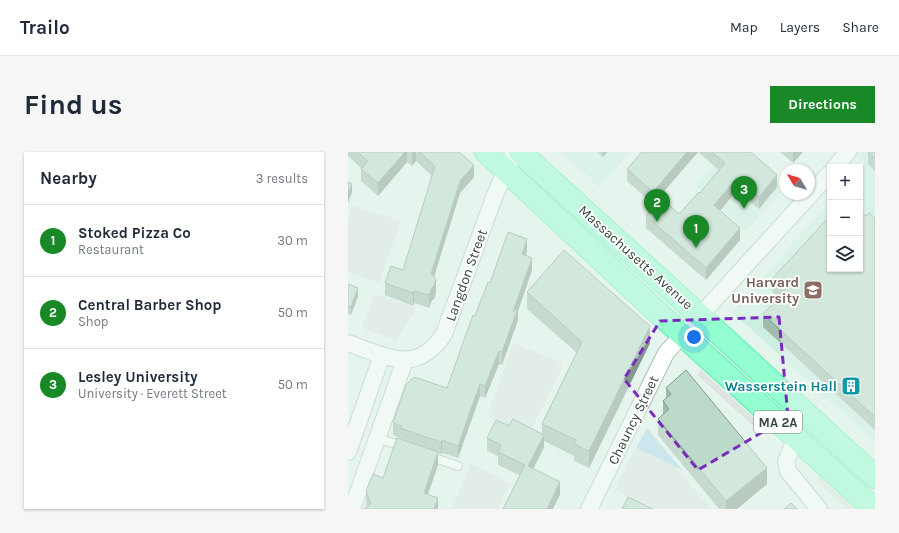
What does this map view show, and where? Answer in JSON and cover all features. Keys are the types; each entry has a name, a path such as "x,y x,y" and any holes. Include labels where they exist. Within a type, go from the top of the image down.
{"main road":[{"name":"Massachusetts Avenue","path":"486,152 510,161 596,254 874,509"},
{"name":"Massachusetts Avenue","path":"520,152 875,477"}],"street":[{"path":"838,164 848,152"},
{"name":"Langdon Street","path":"404,360 413,359 430,350 438,343 444,334 495,195 510,161"},
{"name":"Chauncy Street","path":"589,509 666,353 827,176"},
{"path":"348,343 382,355 404,360 352,509"},
{"path":"348,452 353,423 382,355"},
{"path":"796,438 786,461 788,471 819,509"}],"lane":[{"path":"377,438 458,466"}],"highlighted area":[{"path":"779,317 788,417 698,470 624,379 660,321"}],"shaded area":[{"path":"561,152 630,152 600,187"},
{"path":"724,152 751,152 779,178 779,195 746,231 695,184"},
{"name":"Harvard University","path":"851,152 875,152 875,442 732,312 827,205 827,272 863,272 864,163"},
{"path":"351,205 401,221 379,283 348,272 348,222"},
{"path":"374,293 416,308 396,341 362,328"},
{"path":"513,343 564,364 528,436 487,416"},
{"path":"701,370 764,427 760,432 697,375"},
{"path":"647,428 683,471 636,448"},
{"path":"636,448 674,466 711,509 653,509 615,490"},
{"path":"471,463 510,484 497,509 452,509"},
{"path":"820,477 855,509 847,509 816,481"}],"building":[{"path":"357,152 405,152 378,183 361,169 368,161"},
{"path":"419,152 459,152 474,165 460,181 431,274 436,280 429,295 414,291 413,293 385,283 391,266 403,270 435,166"},
{"path":"642,152 687,152 653,192 627,169"},
{"path":"712,152 751,152 777,175 759,197 737,178 714,205 740,228 706,268 646,216 662,197 679,214 699,192 700,193 725,163"},
{"path":"868,152 875,152 875,158"},
{"path":"348,182 352,184 348,194"},
{"name":"Harvard University","path":"869,213 875,218 875,417 763,314 785,291 772,279 827,219 827,272 863,272 863,214 866,216"},
{"path":"508,232 527,239 522,254 532,258 513,312 518,308 502,352 499,351 485,386 480,384 458,446 442,440 441,442 400,428 401,426 393,423 406,385 414,377 447,388 473,315 475,316 488,282 490,283"},
{"path":"564,250 650,326 589,451 574,444 576,440 542,424 582,342 527,292"},
{"path":"348,284 358,288 351,307 348,306"},
{"path":"686,370 767,468 726,501 658,419 669,409 663,401 671,394 666,388"},
{"path":"513,419 544,435 528,466 560,482 547,509 503,509 525,465 498,452 501,445 487,438 496,420 509,426"},
{"path":"397,438 438,452 424,493 438,498 434,509 364,509 371,504 366,491 373,474 383,478"},
{"path":"628,497 653,509 622,509"},
{"path":"791,503 797,509 784,509"}],"place":[{"name":"Lesley University","path":"744,209"},
{"name":"Central Barber Shop","path":"657,222"},
{"name":"Stoked Pizza Co","path":"696,248"},
{"name":"Harvard University","path":"813,290"},
{"name":"Wasserstein Hall","path":"851,386"}]}
